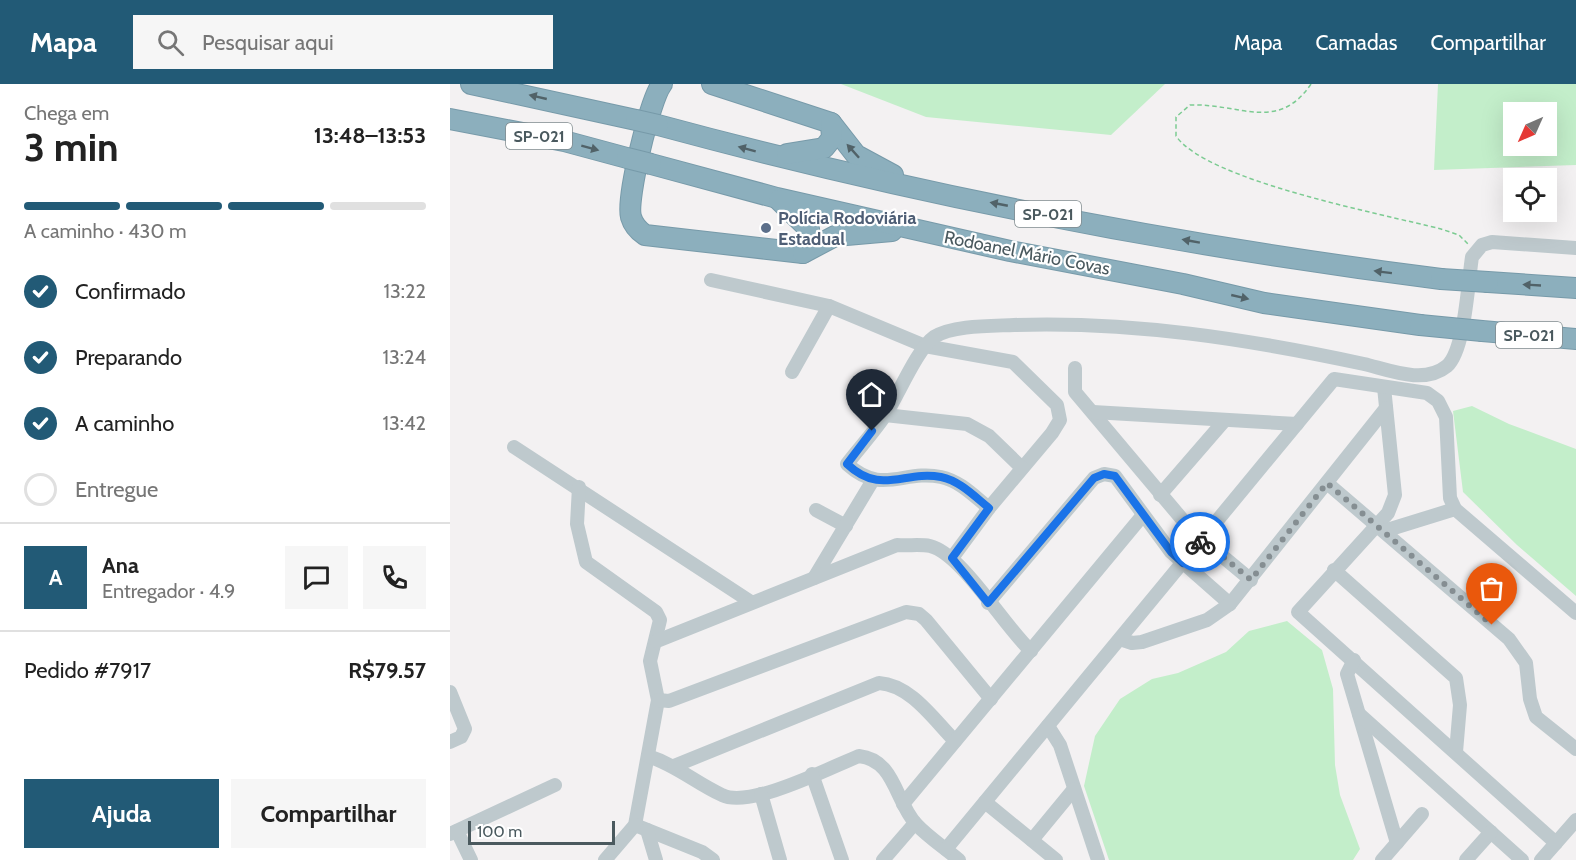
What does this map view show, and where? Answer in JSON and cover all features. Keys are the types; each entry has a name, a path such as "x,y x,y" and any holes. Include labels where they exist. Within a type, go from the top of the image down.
{"highway":[{"name":"SP-021","path":"471,84 658,125 773,156 920,189 1304,261 1441,279 1576,288"},
{"path":"662,84 651,104 630,201 635,226 651,237 803,253 835,236 908,229"},
{"path":"712,84 831,123 860,159 920,189"},
{"name":"Rodoanel Mário Covas","path":"450,119 564,141 777,198 908,229 1183,284 1264,303 1420,325 1576,339"},
{"path":"773,156 824,148 832,138 831,123"},
{"path":"777,198 809,229 810,238 803,253"}],"street":[{"path":"989,508 959,484 944,478 873,480 857,473 847,464 885,415 925,345 935,336 973,327 1076,323 1138,327 1277,346 1393,373 1426,375 1445,367 1458,347 1472,257 1482,245 1491,242 1576,248"},
{"path":"711,280 829,306 925,345 1013,362 1057,405 1060,420 952,558"},
{"path":"792,372 829,306"},
{"path":"1075,368 1075,392 1160,495 1202,539 1251,580"},
{"path":"946,849 1334,379 1427,393 1442,406 1446,417 1450,498 1455,509 1576,613"},
{"path":"1384,387 1395,495 1381,528 1335,570 1298,612 1556,843"},
{"path":"1120,639 1142,642 1208,620 1230,604 1386,408"},
{"path":"1093,412 1297,424"},
{"path":"885,415 967,424 989,436 1022,468"},
{"path":"1160,495 1225,420"},
{"path":"514,447 579,487 751,602"},
{"path":"988,603 1094,478 1104,474 1115,476 1171,552 1230,604"},
{"path":"814,578 873,480"},
{"path":"1327,483 1517,649 1526,663 1530,699 1536,717 1576,749"},
{"path":"579,487 577,524 586,562 657,612 660,620 657,641 650,661 658,700 648,756 641,828 656,860"},
{"path":"1381,528 1455,509"},
{"path":"816,510 846,526"},
{"path":"903,804 1143,515"},
{"path":"657,641 897,545 929,546 952,558 1013,634 1031,651"},
{"path":"1335,570 1456,678 1460,705 1456,752"},
{"path":"658,700 669,700 906,612 919,614 926,620 991,699"},
{"path":"1354,660 1347,674 1397,843"},
{"path":"674,766 879,683 893,685 906,692 955,741"},
{"path":"450,692 465,729 461,737 450,742"},
{"path":"1359,714 1522,860"},
{"path":"1048,726 1060,745 1098,860"},
{"path":"648,756 674,766 724,796 739,798 761,794 859,756 870,758 889,774 915,823 958,860"},
{"path":"812,774 842,860"},
{"path":"471,860 454,833 555,785"},
{"path":"1032,840 1074,789"},
{"path":"761,794 780,860"},
{"path":"985,802 1056,860"},
{"path":"1382,860 1422,814"},
{"path":"1541,860 1576,820"},
{"path":"883,860 915,823"},
{"path":"605,860 641,828"},
{"path":"641,828 702,852 713,860"},
{"path":"1466,860 1491,832"}],"path":[{"path":"1311,84 1299,101 1279,111 1190,105 1176,117 1176,136 1196,154 1288,191 1460,235 1468,245 1472,257"}],"green space":[{"path":"841,84 1165,84 1111,135 926,117"},
{"path":"1438,84 1576,84 1576,165 1434,170"},
{"path":"1472,406 1509,424 1576,449 1576,596 1517,545 1463,492 1453,411"},
{"path":"1287,621 1322,650 1333,689 1335,765 1340,795 1360,849 1353,860 1109,860 1084,786 1095,736 1120,699 1152,679 1178,673 1226,652 1249,631"}],"way so far":[{"path":"1200,542 1202,539 1251,580 1327,483 1492,625"}],"place":[{"name":"Polícia Rodoviária Estadual","path":"766,228"}],"route":[{"path":"872,431 847,464 857,473 873,480 887,482 935,476 944,478 959,484 989,508 952,558 988,603 1094,478 1104,474 1115,476 1171,552 1183,563 1200,542"}]}
